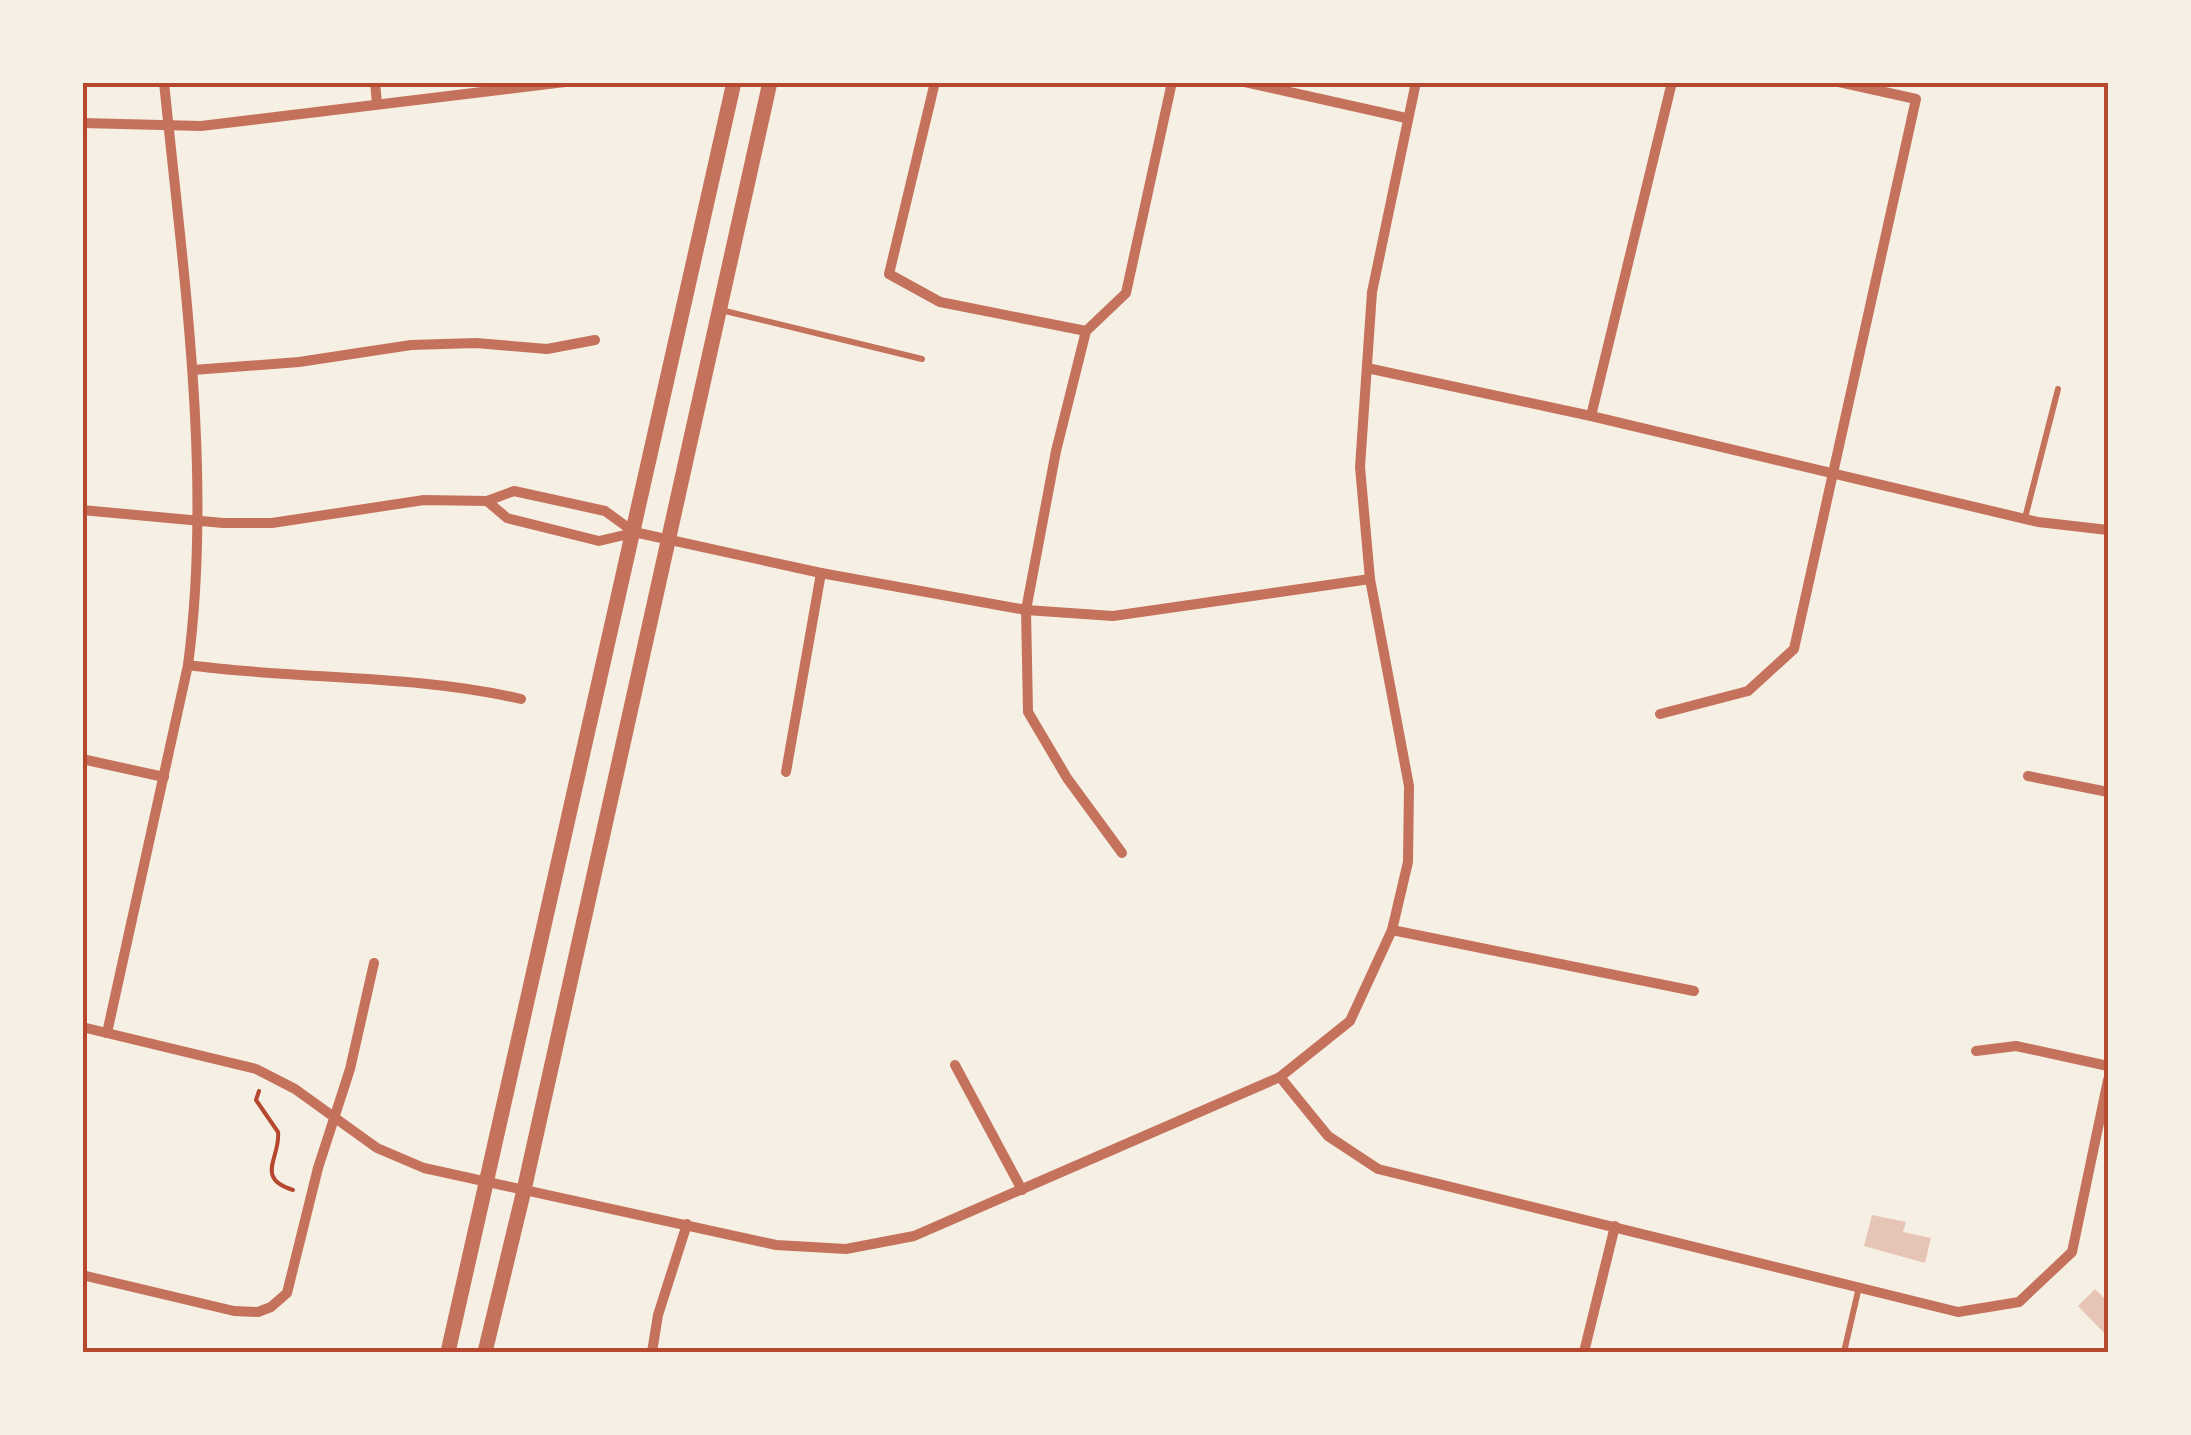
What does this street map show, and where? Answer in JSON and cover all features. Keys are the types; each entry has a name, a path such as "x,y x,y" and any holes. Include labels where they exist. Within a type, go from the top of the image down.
{"street":[{"path":"107,1033 188,666 196,521 193,370 164,82"},
{"path":"375,82 376,104"},
{"path":"82,124 201,126 565,82"},
{"path":"448,1352 734,82"},
{"path":"485,1352 770,82"},
{"path":"934,82 889,274 940,302 1086,331"},
{"path":"1122,853 1067,778 1028,712 1026,610 1056,451 1086,331 1126,293 1172,82"},
{"path":"1246,82 1406,118"},
{"path":"82,1028 256,1069 296,1089 377,1148 400,1159 776,1245 846,1250 914,1236 1280,1076 1350,1021 1392,930 1408,862 1409,786 1370,579 1360,467 1372,292 1416,82"},
{"path":"1591,416 1672,82"},
{"path":"1660,714 1748,691 1794,649 1916,99 1839,82"},
{"path":"193,370 299,362 411,345 476,343 546,349 596,340"},
{"path":"1367,368 1591,416 2025,519 2108,530"},
{"path":"82,510 196,521 272,523 424,500 487,502 514,491 605,512 634,532 821,573 1026,610 1113,616 1370,579"},
{"path":"487,502 508,518 600,541 634,532"},
{"path":"786,772 821,573"},
{"path":"188,666 476,689 521,699"},
{"path":"82,759 164,777"},
{"path":"2028,776 2108,792"},
{"path":"1392,930 1694,991"},
{"path":"82,1276 234,1311 258,1312 287,1293 333,1117 350,1069 374,962"},
{"path":"1976,1052 2016,1046 2108,1066"},
{"path":"954,1065 1022,1190"},
{"path":"1280,1076 1328,1136 1378,1169 1958,1312 2019,1302 2072,1252 2108,1080"},
{"path":"652,1352 658,1316 687,1224"},
{"path":"1584,1352 1615,1226"}],"lane":[{"path":"720,310 922,359"},
{"path":"2025,519 2058,388"},
{"path":"1844,1352 1859,1287"}],"path":[{"path":"259,1091 256,1100 278,1132 272,1175 277,1183 293,1190"}],"building":[{"path":"1872,1215 1906,1222 1903,1232 1931,1238 1925,1263 1864,1246"},
{"path":"2095,1289 2108,1302 2108,1337 2078,1306"}]}
